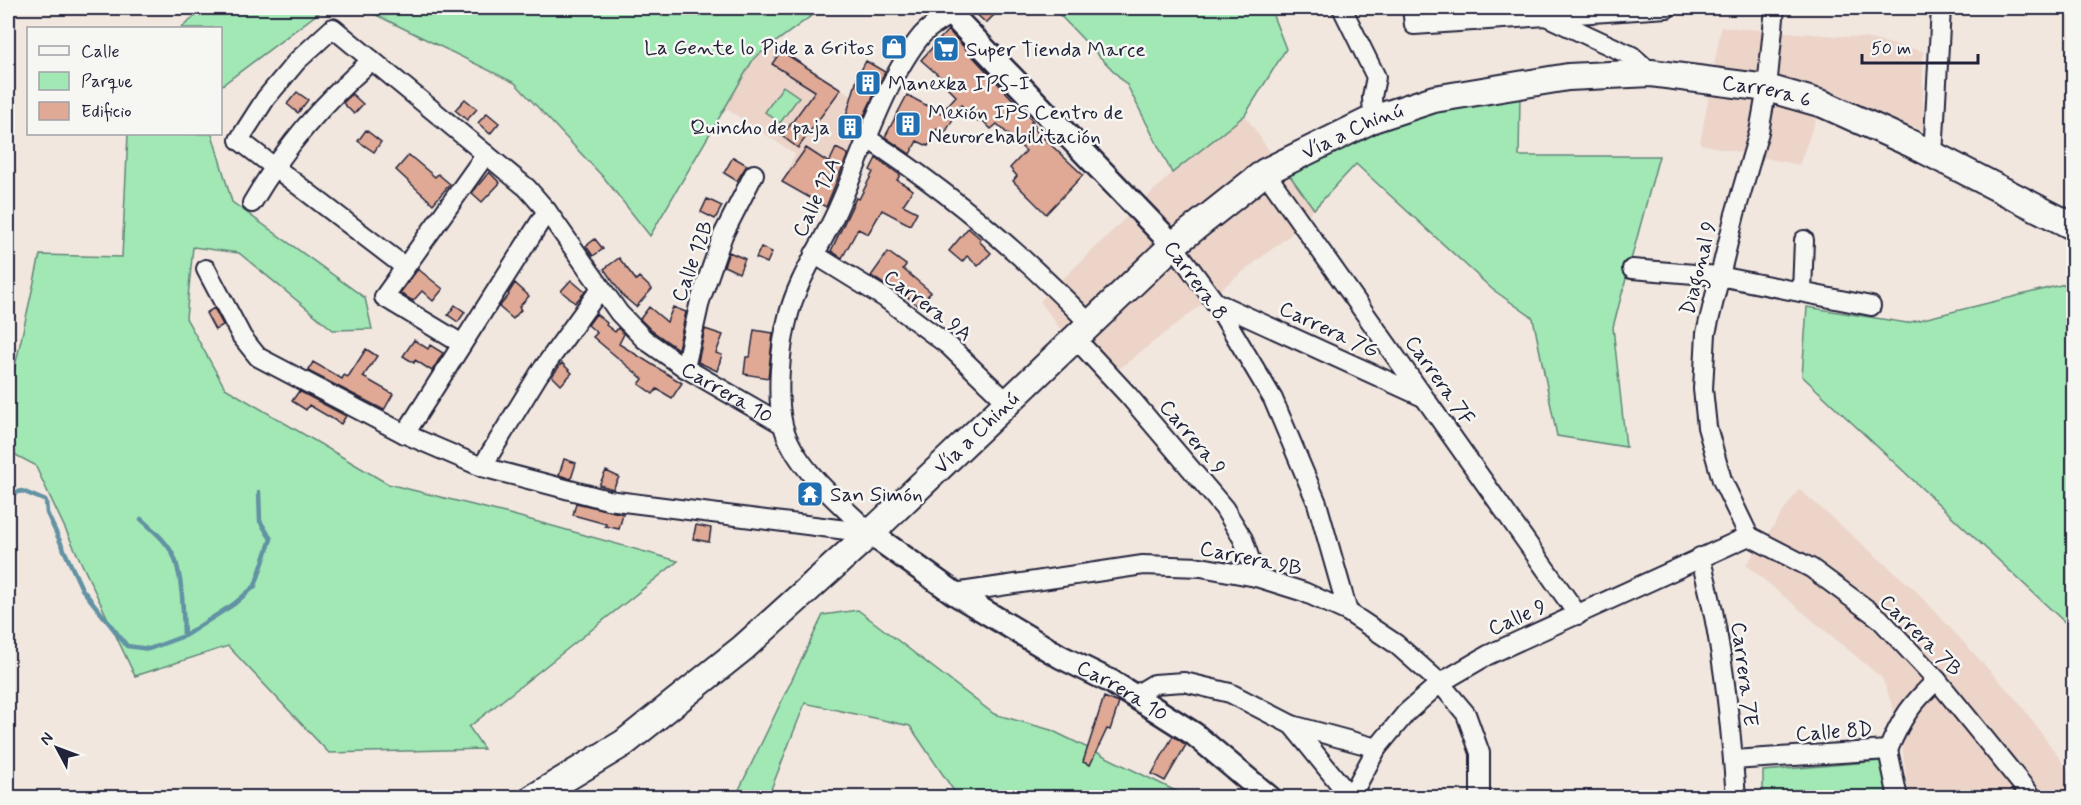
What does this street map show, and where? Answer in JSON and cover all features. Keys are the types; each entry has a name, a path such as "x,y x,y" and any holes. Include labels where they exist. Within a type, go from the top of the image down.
{"main road":[{"name":"Carrera 6","path":"1434,99 1568,77 1651,73 1767,88 1823,104 1912,144 2073,227"},
{"name":"Vía a Chinú","path":"533,798 624,742 743,648 870,533 1173,245 1265,172 1373,119 1434,99"}],"street":[{"path":"1342,8 1376,77 1372,97 1373,119"},
{"path":"1413,16 1667,8"},
{"name":"Diagonal 9","path":"1749,536 1722,480 1707,427 1704,399 1706,333 1735,214 1759,132 1767,88 1775,8"},
{"path":"1934,156 1941,8"},
{"name":"Calle 12A","path":"782,424 780,361 793,300 838,209 893,82 922,36 950,11"},
{"name":"Carrera 8","path":"950,11 1173,245 1215,302 1272,399 1313,493 1348,612"},
{"path":"1545,12 1632,56 1651,73"},
{"name":"Carrera 10","path":"274,166 239,140 272,91 297,61 333,28 527,188 547,211 619,313 644,339 685,368 782,424 789,444 799,459 870,533 954,593 1061,657 1112,682 1194,734 1270,798"},
{"path":"252,203 274,166 316,113 372,60"},
{"name":"Carrera 9","path":"868,139 924,178 1005,241 1047,280 1135,403 1224,508 1243,539 1256,578"},
{"path":"462,344 384,297 486,154"},
{"path":"274,166 405,267"},
{"name":"Carrera 7F","path":"1265,172 1578,615"},
{"name":"Calle 12B","path":"685,368 700,301 711,268 723,236 754,174"},
{"path":"405,434 547,211"},
{"path":"1803,292 1804,240"},
{"name":"Carrera 9A","path":"814,254 885,298 949,346 1008,403"},
{"path":"1632,268 1719,276 1871,306"},
{"path":"206,269 242,337 258,357 405,434 482,467 608,500 870,533"},
{"path":"482,467 539,374 601,288"},
{"name":"Carrera 7G","path":"1215,302 1424,398"},
{"name":"Calle 9","path":"1350,797 1377,748 1406,713 1440,683 1488,655 1749,536"},
{"name":"Carrera 7B","path":"1749,536 1811,568 1878,618 1937,680 2033,798"},
{"name":"Carrera 7E","path":"1700,557 1712,599 1721,648 1736,798"},
{"name":"Carrera 9B","path":"954,593 1143,565 1201,567 1256,578 1304,592 1348,612 1396,644 1440,683"},
{"name":"Calle 8D","path":"1733,760 1888,750 1899,723 1916,699 1937,680"},
{"path":"1134,696 1154,684 1184,682 1230,693 1292,725 1377,748"},
{"path":"1440,683 1466,714 1480,753 1480,798"},
{"path":"1292,725 1350,797"},
{"path":"1888,750 1898,798"}],"shaded area":[{"path":"1721,27 1865,38 1923,51 1923,131 1826,92 1799,165 1700,144"},
{"path":"772,45 870,107 832,205 828,208 782,182 795,154 725,108 754,58"},
{"path":"1245,115 1274,158 1285,169 1314,209 1290,235 1100,384 1040,301 1172,173"},
{"path":"1799,489 1915,590 2018,701 2073,777 2073,797 1909,797 1899,723 1882,678 1746,565"}],"green space":[{"path":"205,8 325,8 222,85 222,27 182,27"},
{"path":"362,8 822,8 754,58 650,236 605,179 515,83"},
{"path":"1053,8 1270,8 1286,49 1245,115 1172,173 1127,85"},
{"path":"783,86 799,97 780,123 765,112"},
{"path":"1520,96 1519,156 1659,156 1613,327 1626,447 1557,436 1533,318 1492,289 1356,164 1314,209 1285,169 1379,123 1443,107"},
{"path":"128,135 212,135 232,202 365,298 372,329 333,330 239,253 193,247 186,318 225,388 388,484 513,515 678,561 469,727 484,749 329,753 228,646 135,676 35,465 8,451 8,398 40,255 122,257"},
{"path":"2073,282 2074,630 1802,376 1807,307 1907,323"},
{"path":"858,610 994,714 1051,730 1188,797 958,797 910,726 805,703 768,797 735,798 823,615"},
{"path":"1881,761 1890,797 1763,797 1763,771"}],"building":[{"path":"970,8 1001,8 986,23"},
{"path":"948,30 1033,121 1031,122 1036,127 1034,129 1083,175 1046,214 1013,181 1017,176 1010,168 1026,151 997,124 991,129 981,119 978,122 961,105 945,133 937,129 928,146 917,141 910,154 885,137 907,95 941,113 956,96 944,84 946,82 921,60"},
{"path":"781,51 841,89 798,148 782,136 815,91 772,64"},
{"path":"866,61 885,72 856,132 846,137 843,126 858,76"},
{"path":"297,92 308,100 298,113 287,104"},
{"path":"352,94 363,104 354,114 343,103"},
{"path":"465,99 477,109 467,120 455,110"},
{"path":"487,113 499,123 490,134 478,123"},
{"path":"366,130 381,142 374,152 358,141"},
{"path":"806,148 829,163 836,148 848,154 826,207 782,182"},
{"path":"409,155 435,177 438,174 450,184 433,204 396,170"},
{"path":"733,157 747,165 737,181 724,173"},
{"path":"876,158 900,175 897,180 913,190 903,205 917,212 910,225 882,210 868,234 858,229 842,258 831,251 856,198 859,199 873,172 870,170"},
{"path":"489,172 500,183 482,202 472,193"},
{"path":"707,199 722,206 715,219 701,212"},
{"path":"968,228 981,239 979,241 991,253 978,266 967,256 962,262 949,251"},
{"path":"595,239 603,249 593,256 586,246"},
{"path":"761,247 772,252 767,263 756,258"},
{"path":"729,252 745,259 739,273 724,266"},
{"path":"888,252 906,265 903,269 931,292 919,306 892,285 890,288 871,276"},
{"path":"619,258 636,280 639,277 652,289 636,307 623,296 604,269"},
{"path":"418,269 443,289 433,301 422,291 413,301 400,293"},
{"path":"571,280 585,292 575,303 561,291"},
{"path":"515,283 529,296 519,307 521,310 513,319 499,307"},
{"path":"455,305 465,312 458,322 448,315"},
{"path":"649,307 667,322 673,307 686,312 678,349 651,330 640,319"},
{"path":"214,308 223,325 215,330 206,313"},
{"path":"596,314 615,332 618,328 624,334 619,344 682,383 672,398 657,389 653,394 639,384 643,379 593,337 597,333 588,325"},
{"path":"705,329 723,335 716,353 722,355 717,371 698,362"},
{"path":"754,330 773,333 768,378 744,374 746,357 750,357"},
{"path":"414,340 428,349 430,345 443,353 432,371 415,360 414,363 403,356"},
{"path":"366,349 377,356 363,377 393,394 384,410 308,371 313,362 342,379 344,375 348,377"},
{"path":"562,363 572,373 561,385 552,376"},
{"path":"299,391 346,416 341,424 309,405 306,410 292,401"},
{"path":"564,459 576,463 571,479 559,475"},
{"path":"606,471 619,477 613,489 599,485"},
{"path":"576,503 623,514 619,529 573,515"},
{"path":"696,525 711,528 709,542 693,539"},
{"path":"1104,697 1119,703 1110,730 1107,729 1090,765 1083,762"},
{"path":"1173,736 1186,745 1165,781 1152,774"}],"waterway":[{"path":"8,495 22,491 46,501 47,513 82,589 127,646 149,649 184,636 234,604 255,586 271,539 260,521 259,492"},
{"path":"141,519 165,542 175,559 181,587 184,636"}],"place":[{"name":"La Gente lo Pide a Gritos","path":"894,47"},
{"name":"Super Tienda Marce","path":"946,49"},
{"name":"Manexka IPS-I","path":"868,83"},
{"name":"Mexión IPS Centro de Neurorehabilitación","path":"908,124"},
{"name":"Quincho de paja","path":"850,127"},
{"name":"San Simón","path":"810,494"}]}
